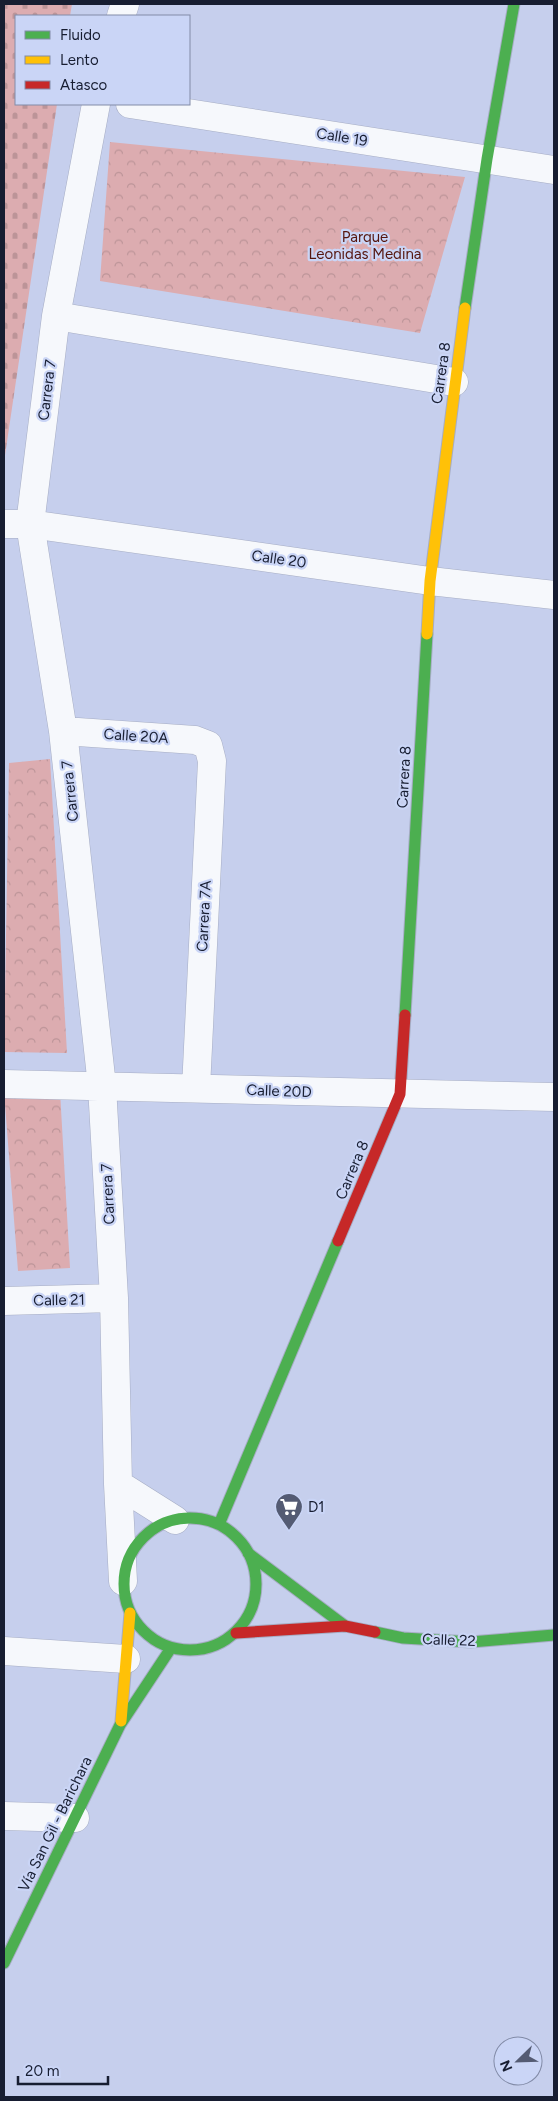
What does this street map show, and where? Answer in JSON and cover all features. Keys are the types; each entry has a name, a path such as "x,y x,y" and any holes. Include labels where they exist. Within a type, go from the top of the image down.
{"street":[{"name":"Carrera 8","path":"220,1522 400,1094 430,581 454,382 487,159 514,4"},
{"name":"Carrera 7","path":"96,105 17,524 63,731 102,1086 114,1298 118,1484 124,1582"},
{"name":"Calle 19","path":"136,105 554,170"},
{"path":"56,316 454,382"},
{"name":"Calle 20","path":"17,524 430,581 554,596"},
{"name":"Calle 20A","path":"63,731 195,740 208,744"},
{"name":"Carrera 7A","path":"196,1088 212,761 208,744"},
{"name":"Calle 20D","path":"4,1084 554,1097"},
{"name":"Calle 21","path":"4,1301 114,1298"},
{"path":"118,1484 175,1520"},
{"path":"192,1518 220,1522 238,1538 248,1553 255,1578 254,1603 236,1633 222,1643 206,1649 188,1651 171,1648 155,1640 140,1628 130,1613 125,1598 126,1565 144,1536 158,1526 175,1520 192,1518"},
{"name":"Calle 22","path":"248,1553 345,1626"},
{"name":"Vía San Gil - Barichara","path":"120,1725 130,1613"},
{"name":"Calle 22","path":"236,1633 345,1626 404,1638 471,1642 554,1635"},
{"name":"Vía San Gil - Barichara","path":"4,1963 120,1725 171,1648"},
{"path":"4,1651 126,1659"},
{"path":"4,1816 75,1818"}],"green space":[{"path":"4,4 72,4 70,15 15,15 15,105 57,105 4,462"},
{"name":"Parque Leonidas Medina","path":"110,142 465,177 420,333 100,281"},
{"path":"50,759 67,1053 4,1052 9,763"},
{"path":"60,1091 70,1268 18,1271 4,1092"}],"traffic: fast":[{"path":"465,308 487,159 514,4"},
{"path":"405,1015 427,634"},
{"path":"220,1522 338,1241"},
{"path":"190,1518 203,1519 215,1523 237,1537 251,1559 255,1571 256,1584 255,1597 251,1609 237,1631 215,1645 203,1649 190,1650 177,1649 165,1645 143,1631 129,1609 125,1597 124,1584 125,1571 129,1559 143,1537 165,1523 177,1519 190,1518"},
{"path":"248,1553 345,1626"},
{"path":"375,1632 403,1638 471,1642 554,1635"},
{"path":"4,1963 120,1725 171,1648"}],"traffic: slow":[{"path":"427,634 430,581 465,308"},
{"path":"121,1721 130,1613"}],"traffic: jam":[{"path":"338,1241 400,1094 405,1015"},
{"path":"236,1633 345,1626 375,1632"}],"place":[{"name":"D1","path":"289,1531"}]}
